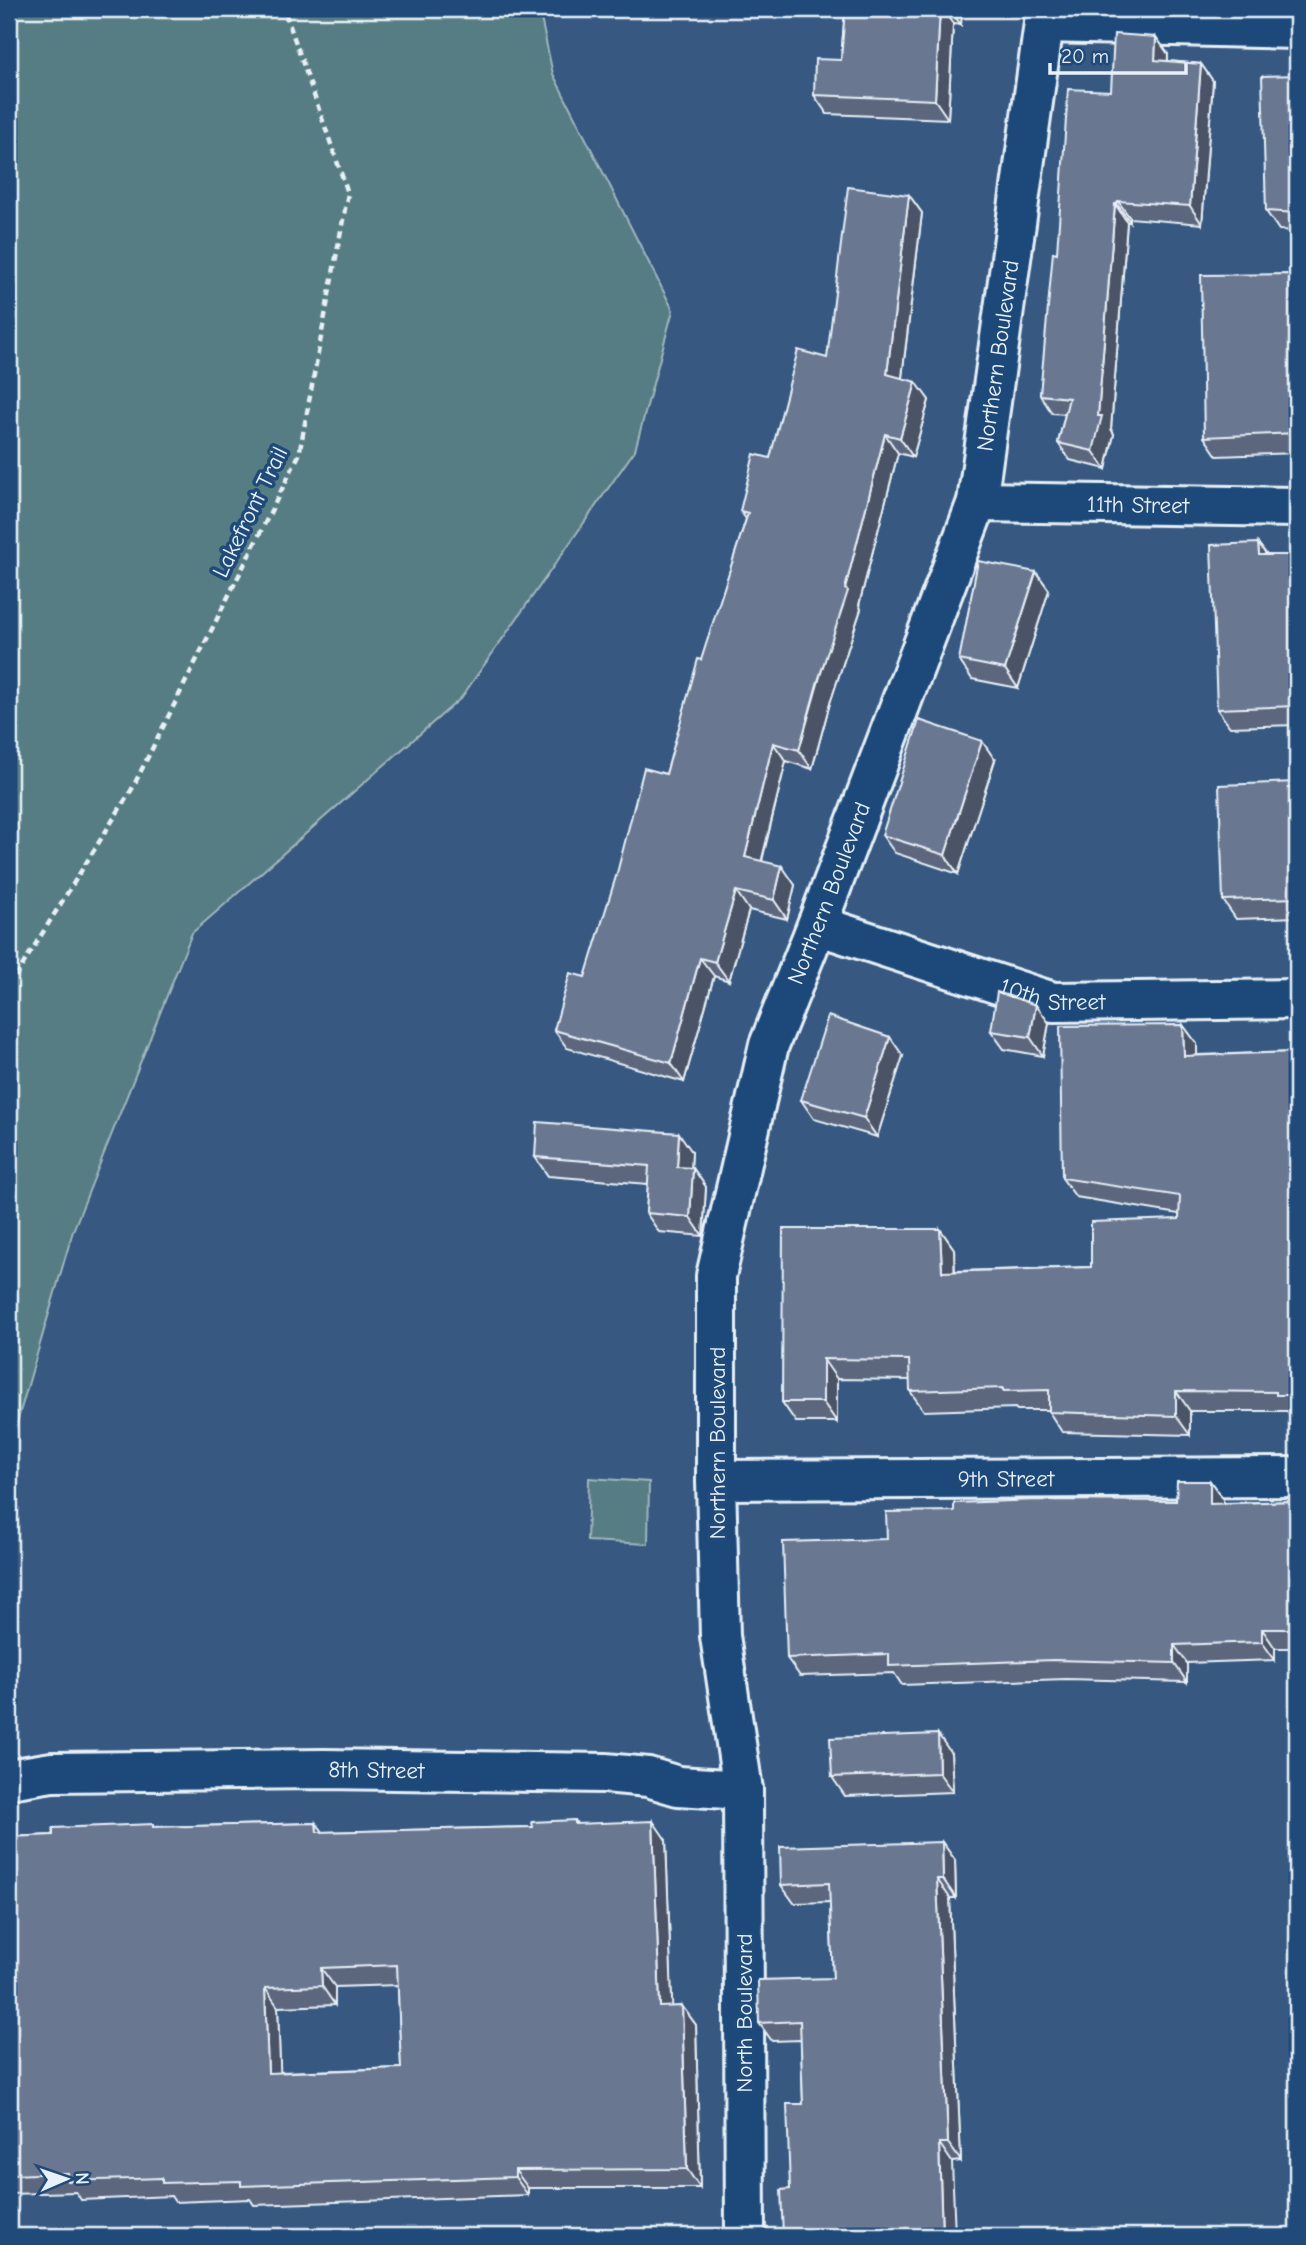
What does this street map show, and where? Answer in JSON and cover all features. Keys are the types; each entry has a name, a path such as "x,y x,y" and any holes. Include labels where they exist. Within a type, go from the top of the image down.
{"street":[{"path":"1045,16 1297,29"},
{"name":"Northern Boulevard","path":"743,1790 720,1636 716,1480 716,1276 769,1045 977,502 1045,16"},
{"name":"11th Street","path":"977,502 1297,506"},
{"name":"10th Street","path":"817,925 1053,1002 1297,999"},
{"name":"9th Street","path":"716,1480 1297,1477"},
{"name":"8th Street","path":"9,1779 52,1772 404,1770 605,1773 648,1777 678,1786 743,1790"},
{"name":"North Boulevard","path":"743,1790 745,2236"}],"path":[{"name":"Lakefront Trail","path":"9,987 132,789 299,456 348,193 285,9"}],"green space":[{"path":"9,9 539,9 553,74 673,310 635,450 461,698 192,933 73,1231 9,1450"},
{"path":"589,1478 649,1482 648,1544 587,1541"}],"building":[{"path":"845,9 940,9 935,100 814,95 815,59 841,60"},
{"path":"1114,34 1156,37 1155,60 1201,64 1190,206 1118,201 1115,204 1098,416 1102,416 1093,451 1058,443 1069,398 1040,395 1053,252 1057,253 1068,89 1111,91"},
{"path":"1297,75 1297,213 1266,211 1262,76"},
{"path":"848,187 909,195 887,374 916,382 900,438 885,434 845,589 848,591 817,684 799,750 773,743 745,857 782,866 774,900 736,891 715,962 700,958 671,1063 554,1030 570,973 585,977 617,873 644,768 666,774 698,659 701,660 748,513 740,511 754,454 770,458 798,350 827,358"},
{"path":"1297,274 1297,433 1204,437 1201,275"},
{"path":"1258,543 1259,555 1297,555 1297,706 1217,709 1211,545"},
{"path":"978,561 1036,572 1005,669 959,660"},
{"path":"919,720 982,741 945,855 882,835"},
{"path":"1297,782 1297,898 1223,900 1219,785"},
{"path":"997,992 1036,1005 1030,1037 991,1031"},
{"path":"828,1016 890,1037 864,1118 801,1100"},
{"path":"1183,1025 1184,1056 1297,1052 1297,1395 1276,1395 1276,1392 1176,1391 1176,1416 1049,1412 1049,1390 1003,1391 1003,1388 910,1391 909,1360 823,1359 823,1402 782,1402 783,1229 940,1229 942,1272 1091,1267 1091,1222 1179,1219 1180,1196 1062,1178 1060,1026"},
{"path":"537,1122 679,1133 677,1167 693,1168 690,1217 646,1213 649,1166 535,1157"},
{"path":"1177,1481 1210,1481 1210,1504 1297,1501 1297,1629 1262,1629 1262,1642 1174,1645 1174,1663 1053,1660 889,1666 889,1654 787,1658 783,1542 887,1539 886,1512 954,1511 954,1503 1037,1500 1176,1501"},
{"path":"938,1734 939,1773 832,1777 830,1738"},
{"path":"575,1820 575,1824 653,1821 660,2007 682,2006 687,2169 515,2170 515,2177 241,2186 241,2181 162,2183 162,2178 68,2181 68,2173 9,2175 9,1837 53,1835 53,1828 153,1824 153,1827 316,1823 317,1832 533,1827 532,1822","holes":["397,1965 401,2068 268,2073 265,1988 322,1986 321,1968"]},
{"path":"942,1842 943,1879 937,1879 948,2143 939,2143 942,2236 783,2236 781,2190 790,2189 787,2104 803,2104 800,2021 759,2023 758,1980 833,1978 829,1883 781,1885 780,1847"}]}
